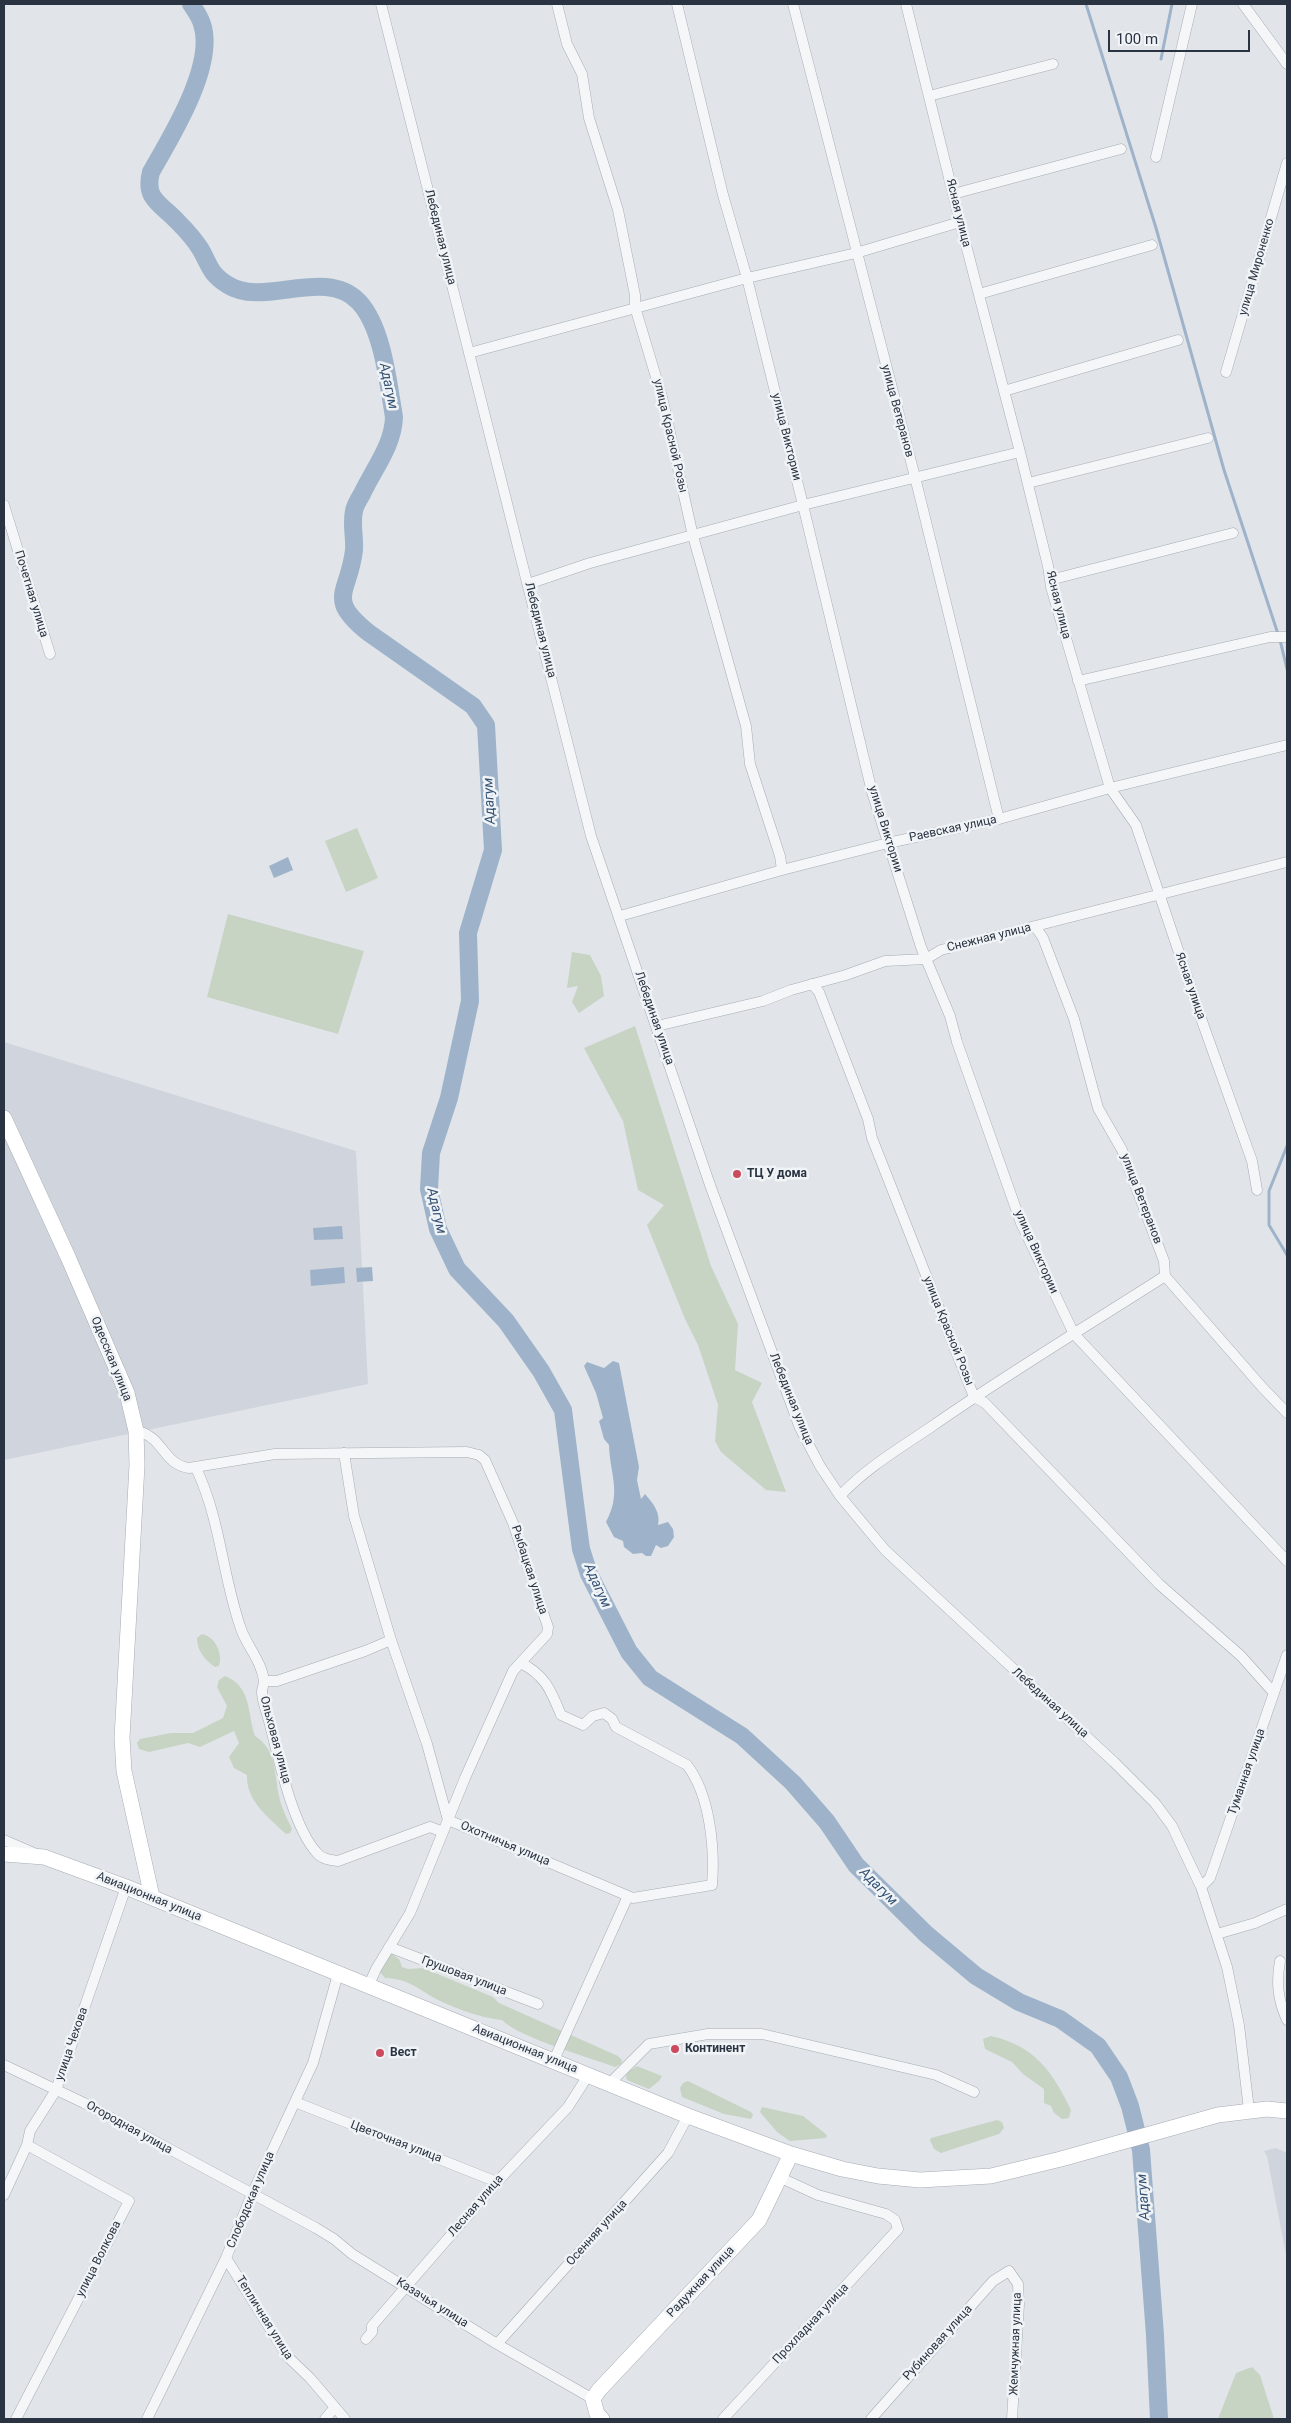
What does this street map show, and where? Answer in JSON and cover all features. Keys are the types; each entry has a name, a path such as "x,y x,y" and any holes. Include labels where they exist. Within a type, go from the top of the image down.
{"main road":[{"name":"Одесская улица","path":"4,1118 68,1257 127,1393 136,1431 137,1465 122,1738 124,1771 152,1898"},
{"path":"4,1854 44,1857"},
{"name":"Авиационная улица","path":"44,1857 126,1887 589,2074 688,2116 792,2154 842,2169 878,2176 920,2180 991,2176 1061,2159 1218,2115 1249,2110 1287,2111"},
{"name":"Радужная улица","path":"593,2399 599,2390 759,2220 792,2154"},
{"path":"593,2399 597,2414 602,2419"}],"street":[{"name":"Лебединая улица","path":"381,4 592,836 710,1185 787,1395 816,1458 840,1496 885,1550 1155,1803 1172,1826 1201,1887 1227,1967 1237,2010 1249,2110"},
{"name":"улица Красной Розы","path":"557,4 567,44 582,74 590,118 618,210 635,294 634,308 662,397 692,536 746,726 750,764 780,856 782,870"},
{"name":"улица Виктории","path":"677,4 723,195 747,278 872,792 926,959 950,1016 956,1042 1021,1223 1074,1334 1287,1561"},
{"name":"улица Ветеранов","path":"793,4 915,477 999,819"},
{"name":"Ясная улица","path":"906,4 1028,483 1050,580 1078,681 1110,788 1136,825 1158,894 1252,1161 1257,1190"},
{"path":"1156,157 1192,4"},
{"path":"1243,4 1287,64"},
{"path":"929,96 1053,64"},
{"path":"953,194 1121,149"},
{"name":"улица Мироненко","path":"1226,372 1287,163"},
{"path":"468,353 747,278 856,253 960,222"},
{"path":"979,294 1152,245"},
{"path":"1004,391 1178,340"},
{"path":"1028,483 1208,438"},
{"path":"528,584 590,563 803,505 1020,452"},
{"name":"Почетная улица","path":"4,505 50,654"},
{"path":"1050,580 1233,532"},
{"path":"1078,681 1270,638 1287,636"},
{"name":"Раевская улица","path":"620,916 782,870 888,843 999,819 1110,788 1287,745"},
{"name":"Снежная улица","path":"657,1026 763,1001 886,961 926,959 941,950 1287,862"},
{"name":"улица Ветеранов","path":"1035,926 1043,938 1074,1019 1098,1108 1122,1150 1164,1261 1165,1276"},
{"name":"улица Красной Розы","path":"812,984 819,992 868,1119 872,1138 974,1397 985,1403 1159,1584 1241,1656 1274,1693"},
{"path":"840,1496 852,1482 879,1462 974,1397 1165,1276 1262,1387 1287,1412"},
{"path":"136,1431 146,1433 157,1441 170,1460 180,1467 196,1468 238,1458 275,1454 344,1454"},
{"name":"Рыбацкая улица","path":"344,1454 468,1452 479,1455 485,1460 514,1523 548,1627 547,1634 541,1642 531,1649 521,1663"},
{"name":"Охотничья улица","path":"344,1454 354,1516 391,1640 427,1744 448,1820 633,1898 712,1885 712,1831 695,1775 687,1765 616,1727 612,1719 604,1713 593,1716 583,1725 561,1715 548,1685 534,1670 521,1663"},
{"name":"Ольховая улица","path":"196,1468 206,1490 216,1521 227,1578 242,1630 254,1652 264,1681 262,1693 292,1802 306,1837 318,1854 327,1859 338,1861 430,1827 443,1832"},
{"path":"264,1681 277,1681 365,1651 391,1640"},
{"name":"Туманная улица","path":"1201,1887 1210,1878 1287,1655"},
{"path":"368,1986 376,1969 410,1913 491,1718 513,1672 521,1663"},
{"name":"Авиационная улица","path":"4,1840 44,1857"},
{"name":"улица Чехова","path":"4,2195 27,2145 30,2131 56,2090 126,1887"},
{"path":"554,2060 628,1896"},
{"path":"1217,1934 1255,1923 1287,1909"},
{"name":"Грушовая улица","path":"389,1948 538,2004"},
{"path":"1280,1961 1278,1974 1279,2003 1287,2020"},
{"name":"Слободская улица","path":"147,2419 226,2258 252,2194 313,2062 338,1974"},
{"path":"610,2083 649,2044 708,2034 762,2034 936,2075 974,2092"},
{"name":"Огородная улица","path":"4,2065 56,2090 252,2194"},
{"name":"Лесная улица","path":"366,2339 372,2332 372,2326 406,2286 497,2182 568,2107 589,2074"},
{"name":"Цветочная улица","path":"295,2102 497,2182"},
{"name":"Осенняя улица","path":"497,2344 668,2153 688,2116"},
{"name":"улица Волкова","path":"16,2419 129,2201 27,2145"},
{"name":"Прохладная улица","path":"724,2419 898,2229 895,2220 886,2214 818,2195 781,2178"},
{"name":"Казачья улица","path":"252,2194 334,2239 352,2254 497,2344 593,2399"},
{"name":"Тепличная улица","path":"226,2258 288,2357 345,2419"},
{"name":"Рубиновая улица","path":"870,2419 993,2281 1009,2271"},
{"name":"Жемчужная улица","path":"1009,2271 1018,2284 1019,2304 1012,2419"},
{"path":"325,2419 335,2407"}],"shaded area":[{"path":"4,1042 356,1151 368,1384 4,1460"},
{"path":"1276,2148 1287,2153 1287,2260 1267,2156 1264,2151"}],"green space":[{"path":"357,828 378,878 346,892 325,841"},
{"path":"228,914 364,951 338,1034 207,997"},
{"path":"572,952 590,955 601,976 604,996 579,1013 572,1002 578,986 567,988"},
{"path":"635,1026 711,1266 738,1324 735,1370 762,1383 752,1402 786,1492 766,1490 721,1452 715,1441 718,1405 698,1345 685,1319 647,1225 664,1205 638,1190 623,1121 584,1048"},
{"path":"202,1634 215,1642 220,1656 219,1666 215,1667 211,1664 200,1651 197,1638"},
{"path":"225,1676 234,1681 244,1693 255,1736 271,1755 280,1800 292,1829 290,1833 286,1834 265,1815 250,1793 247,1775 234,1768 229,1757 239,1743 234,1731 200,1747 188,1743 149,1752 139,1749 137,1743 140,1739 171,1733 193,1733 223,1718 227,1706 217,1687 219,1680"},
{"path":"392,1954 399,1959 402,1967 408,1969 423,1968 493,1997 499,2003 618,2056 622,2060 621,2064 615,2067 555,2046 523,2034 502,2020 461,2010 438,2000 407,1982 385,1978 380,1972 388,1955"},
{"path":"991,2036 1019,2046 1040,2062 1057,2083 1064,2096 1071,2110 1069,2118 1062,2119 1054,2113 1051,2106 1044,2103 1044,2089 1023,2074 1012,2062 985,2049 983,2039"},
{"path":"637,2066 662,2076 649,2089 627,2080 628,2072"},
{"path":"688,2081 751,2112 753,2115 751,2119 724,2114 682,2097 680,2088 683,2083"},
{"path":"762,2107 803,2116 827,2135 826,2138 790,2141 777,2132 760,2112"},
{"path":"997,2120 1002,2122 1004,2128 999,2134 941,2153 934,2149 930,2140 931,2138"},
{"path":"1252,2367 1260,2375 1274,2419 1218,2419 1236,2373"}],"water":[{"path":"288,857 293,870 274,878 269,866"},
{"path":"342,1226 343,1239 314,1240 313,1228"},
{"path":"344,1267 345,1283 311,1286 310,1270"},
{"path":"372,1267 373,1281 357,1282 356,1268"},
{"path":"613,1361 619,1363 639,1467 637,1480 641,1499 645,1494 653,1505 658,1516 658,1525 668,1522 673,1529 674,1537 668,1546 661,1548 656,1545 651,1556 646,1556 642,1553 633,1554 624,1547 623,1541 614,1537 606,1522 611,1511 614,1493 609,1445 604,1439 599,1421 603,1418 596,1393 584,1366 587,1362 604,1368"}],"waterway":[{"name":"Адагум","path":"191,4 202,24 205,41 203,60 180,121 151,172 149,181 152,195 159,205 193,239 214,273 228,285 243,291 259,292 329,287 345,292 359,302 367,313 374,326 383,356 394,417 393,428 387,447 355,509 353,521 354,550 343,595 344,603 347,611 369,633 473,706 486,725 493,850 468,933 470,1001 449,1098 431,1153 429,1189 438,1229 457,1269 506,1321 541,1371 563,1410 581,1549 589,1574 629,1652 650,1678 742,1736 793,1783 827,1822 856,1865 926,1934 976,1976 1019,2002 1060,2019 1098,2046 1119,2077 1130,2106 1141,2150 1155,2335 1159,2419"},
{"path":"1086,4 1156,228 1224,470 1278,634"},
{"path":"1161,59 1172,4"},
{"path":"1280,640 1287,669"},
{"path":"1287,1146 1269,1191 1269,1225 1287,1255"}],"place":[{"name":"ТЦ У дома","path":"737,1174"},
{"name":"Континент","path":"675,2049"},
{"name":"Вест","path":"380,2053"}]}
